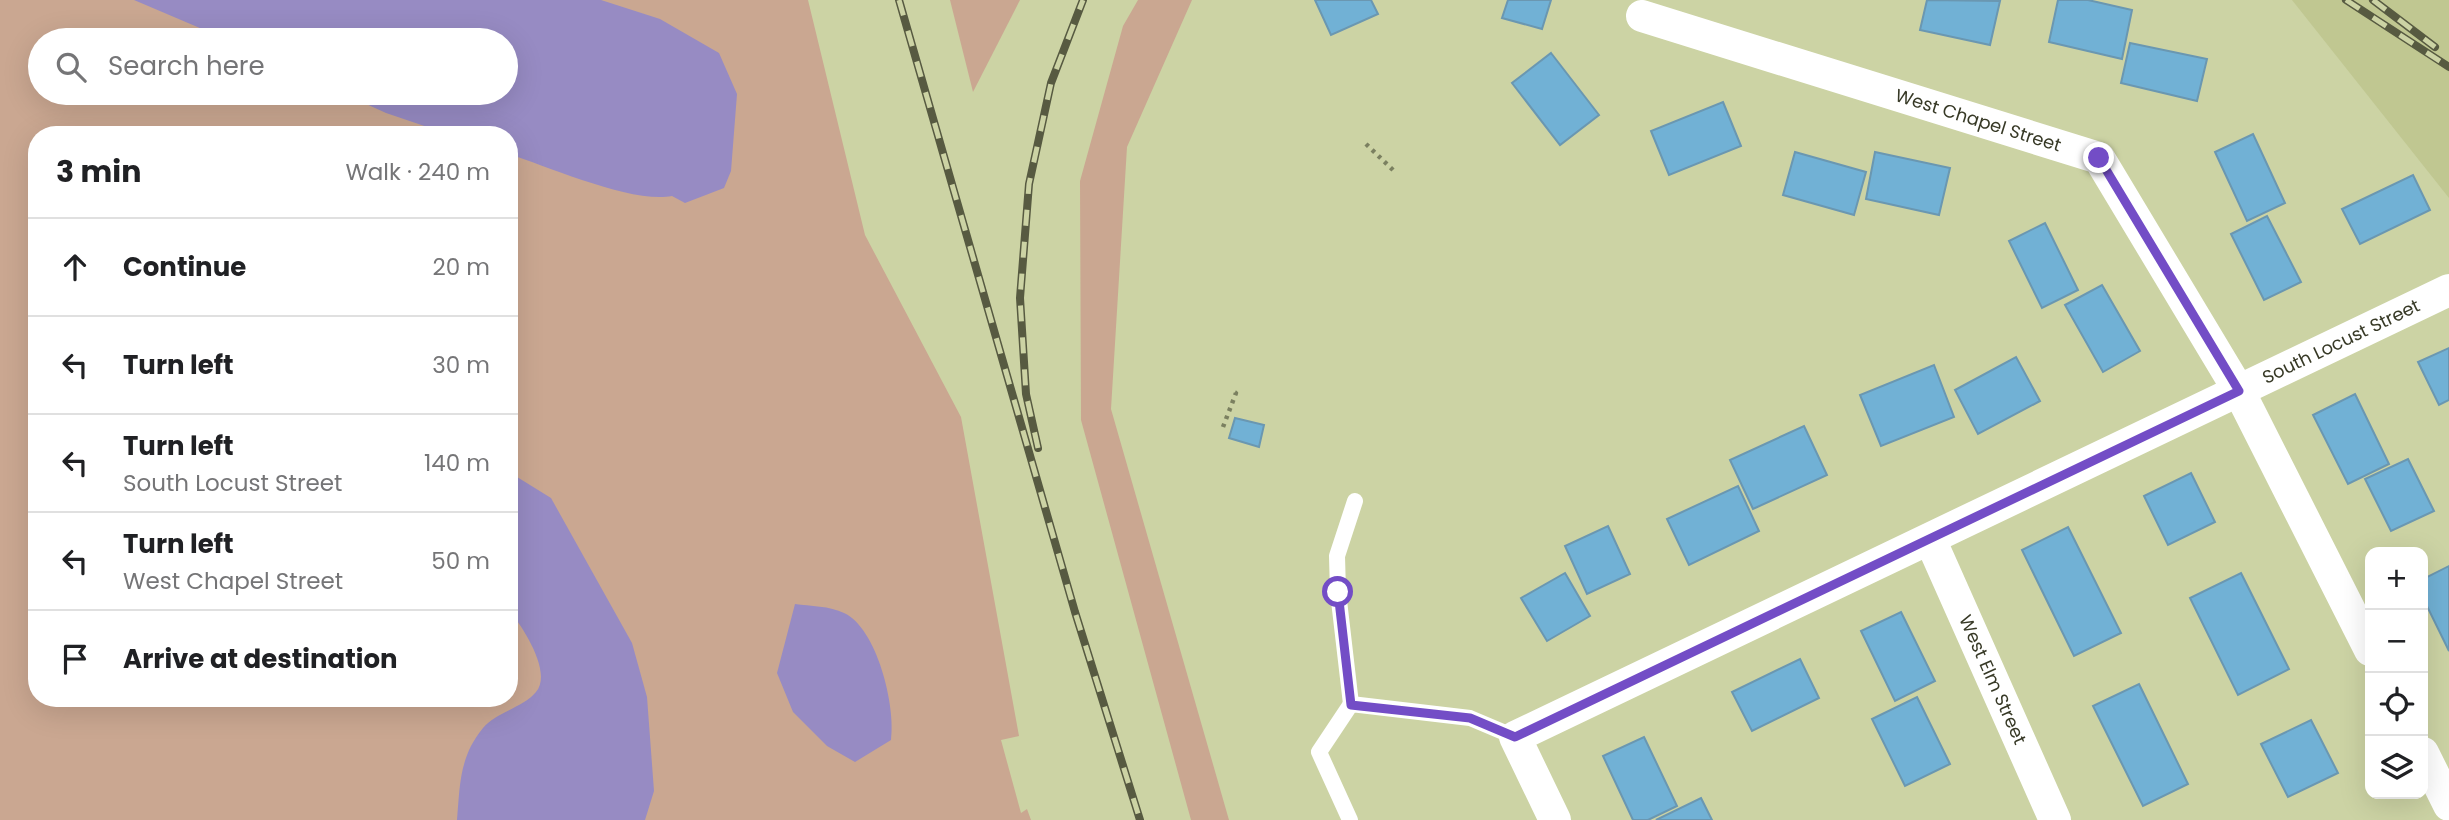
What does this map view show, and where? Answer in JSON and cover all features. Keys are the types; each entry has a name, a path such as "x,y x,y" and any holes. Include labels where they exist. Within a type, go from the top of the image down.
{"street":[{"name":"West Chapel Street","path":"1642,16 2099,158 2239,391 2365,640"},
{"name":"South Locust Street","path":"1515,737 2449,290"},
{"name":"West Elm Street","path":"1930,539 2055,820"},
{"path":"1515,737 1555,820"},
{"path":"2428,763 2449,805"}],"lane":[{"path":"1350,820 1319,752 1351,705 1338,592 1337,555 1355,501"},
{"path":"1351,705 1470,718 1515,737"}],"path":[{"path":"1366,144 1393,170"},
{"path":"1223,427 1236,395 1233,392"}],"shaded area":[{"path":"0,0 808,0 865,235 961,417 1019,736 1001,740 1021,813 1027,809 1031,820 0,820"},
{"path":"134,0 601,0 660,19 719,53 737,94 731,171 724,188 685,203 672,196 636,195 591,183 518,157 518,126 424,126 368,105 518,105 518,28 200,28"},
{"path":"950,0 1020,0 973,92"},
{"path":"1138,0 1192,0 1127,147 1111,409 1229,820 1191,820 1081,420 1080,181 1123,26"},
{"path":"2292,0 2449,0 2449,198"},
{"path":"518,478 551,498 632,643 647,697 654,791 645,820 457,820 462,772 475,739 488,723 531,697 540,683 538,661 518,623"},
{"path":"795,604 833,609 856,621 866,634 882,669 890,708 891,740 855,762 827,746 793,712 777,673"}],"building":[{"path":"1315,0 1371,0 1378,14 1331,35"},
{"path":"1508,0 1551,0 1542,29 1502,18"},
{"path":"1927,0 2000,1 1990,45 1920,30"},
{"path":"2058,0 2088,0 2132,10 2122,59 2049,42"},
{"path":"2130,43 2207,59 2197,101 2121,83"},
{"path":"1551,53 1599,115 1560,145 1512,83"},
{"path":"1723,102 1741,146 1669,175 1651,131"},
{"path":"2253,134 2285,203 2247,221 2215,152"},
{"path":"1795,152 1866,172 1854,215 1783,195"},
{"path":"1875,152 1950,168 1939,215 1866,199"},
{"path":"2413,175 2430,210 2360,244 2342,209"},
{"path":"2267,216 2301,282 2264,300 2231,234"},
{"path":"2045,223 2078,290 2042,308 2009,241"},
{"path":"2102,285 2140,351 2103,372 2065,305"},
{"path":"2449,348 2449,400 2439,405 2418,362"},
{"path":"2016,357 2040,401 1978,434 1955,390"},
{"path":"1934,365 1954,417 1881,446 1860,395"},
{"path":"2355,394 2389,464 2348,484 2313,415"},
{"path":"1235,418 1264,425 1259,447 1229,438"},
{"path":"1804,426 1827,475 1753,509 1730,460"},
{"path":"2408,459 2434,511 2391,531 2365,479"},
{"path":"2191,473 2215,522 2168,545 2144,496"},
{"path":"1738,486 1759,531 1689,565 1667,519"},
{"path":"1608,526 1630,574 1587,594 1565,546"},
{"path":"2068,527 2121,633 2074,656 2022,550"},
{"path":"2449,566 2449,651 2428,608 2428,576"},
{"path":"1565,573 1590,616 1547,641 1521,598"},
{"path":"2241,573 2289,669 2238,695 2190,598"},
{"path":"1901,612 1935,681 1895,701 1861,631"},
{"path":"1800,659 1819,698 1752,731 1732,692"},
{"path":"2139,684 2188,784 2143,806 2093,706"},
{"path":"1917,697 1950,764 1905,786 1872,719"},
{"path":"2311,720 2338,773 2288,797 2261,744"},
{"path":"1644,737 1677,806 1648,820 1633,820 1603,756"},
{"path":"1701,798 1712,820 1656,820"}],"railway":[{"path":"899,0 1075,612 1140,820"},
{"path":"1038,448 1026,394 1020,298 1029,184 1051,83 1083,0"},
{"path":"2346,0 2449,67"},
{"path":"2373,0 2435,47"}],"route":[{"path":"1338,592 1351,705 1470,718 1515,737 2239,391 2099,158"}]}
